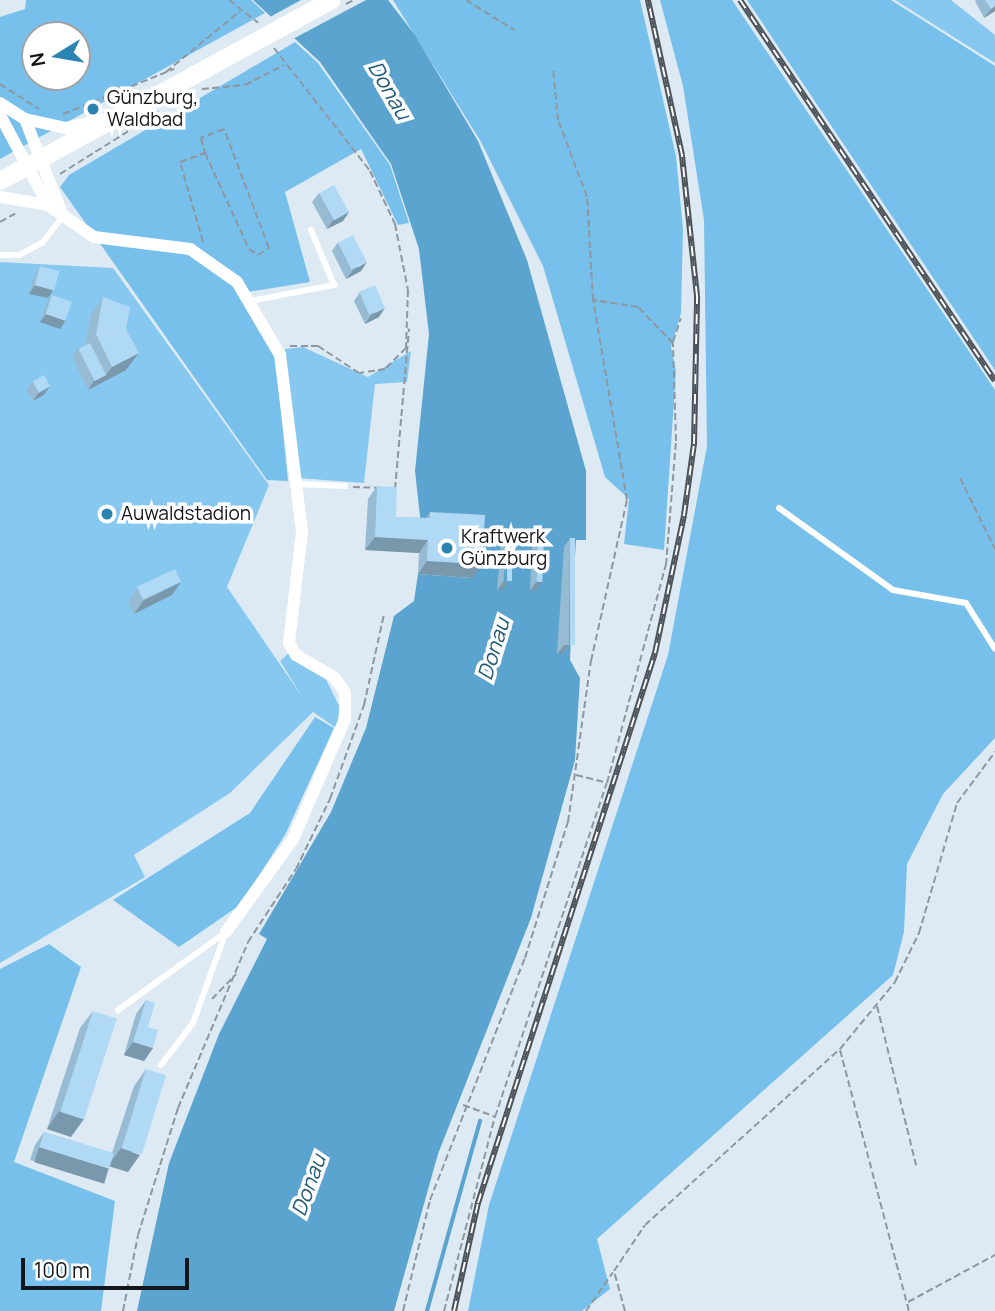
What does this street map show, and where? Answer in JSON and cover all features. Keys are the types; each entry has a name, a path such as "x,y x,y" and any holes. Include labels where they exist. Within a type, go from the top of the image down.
{"main road":[{"path":"0,181 332,0"}],"street":[{"path":"0,103 25,119 66,128 122,114"},
{"path":"0,116 35,162 52,178 63,216"},
{"path":"25,119 48,205"},
{"path":"0,197 48,205 94,237 190,249 250,301 278,348 302,532 289,643 296,655 334,677 345,693 345,719 293,839 226,932"}],"lane":[{"path":"0,255 19,255 42,243 63,216"},
{"path":"250,301 334,285 311,230"},
{"path":"296,484 345,486"},
{"path":"779,508 893,590 966,603 995,649"},
{"path":"118,1010 226,932"},
{"path":"162,1065 193,1023 226,932"}],"path":[{"path":"48,126 87,102 164,74 241,10 229,0"},
{"path":"466,0 514,30"},
{"path":"211,78 192,90 245,85 285,64 355,145 395,223 412,345 400,489 345,486"},
{"path":"403,1311 430,1200 463,1105 525,958 568,821 591,661 627,500 593,300 587,197 558,120 553,68"},
{"path":"0,84 44,112"},
{"path":"52,178 167,106"},
{"path":"224,129 262,222 268,248 258,255 249,249 205,153 201,138 224,129"},
{"path":"200,256 203,243 180,162 205,153"},
{"path":"593,300 638,307 673,343"},
{"path":"444,1311 495,1117 607,783 666,565 676,441 673,343 681,318"},
{"path":"278,348 318,346 372,374 406,348 408,326"},
{"path":"960,478 995,549"},
{"path":"363,707 384,614"},
{"path":"586,1311 645,1225 840,1049 876,1005 919,933 957,803 995,752"},
{"path":"575,775 607,783"},
{"path":"122,1311 138,1235 178,1108 237,974 209,1003"},
{"path":"876,1005 916,1165"},
{"path":"840,1049 909,1311"},
{"path":"463,1105 495,1117"},
{"path":"907,1303 995,1255"},
{"path":"614,1271 625,1311"}],"shaded area":[{"path":"26,0 251,0 265,13 0,159 0,17 25,9"},
{"path":"393,0 640,0 676,156 683,229 681,313 671,347 676,371 664,550 624,544 629,499 605,477 543,266 481,142"},
{"path":"660,0 732,0 995,390 995,738 943,794 907,864 904,932 893,975 597,1239 610,1289 582,1311 468,1311 489,1205 668,655 707,446 704,220 683,86"},
{"path":"747,0 891,0 995,66 995,370"},
{"path":"895,0 951,0 995,35 995,63"},
{"path":"295,42 318,63 390,165 409,223 398,225 361,149 285,192 310,282 247,292 275,352 288,481 267,480 60,187 69,175"},
{"path":"0,262 113,268 269,485 227,587 303,698 280,661 290,652 323,673 340,708 336,728 313,712 230,793 134,855 145,877 0,963"},
{"path":"303,347 368,377 411,351 407,382 375,384 364,483 298,478 285,349"},
{"path":"315,717 334,728 285,835 240,905 179,947 113,900 250,813"},
{"path":"49,944 81,967 14,1162 115,1201 101,1311 0,1311 0,969"}],"water":[{"name":"Donau","path":"253,0 388,0 415,35 478,141 527,260 586,471 586,540 576,540 570,660 580,678 575,760 531,918 438,1154 394,1311 137,1311 169,1163 219,1034 267,939 259,934 331,812 366,728 394,616 414,601 418,574 472,578 421,525 415,471 429,334 419,249 391,164 320,62"}],"pier":[{"path":"301,0 366,0 291,40 268,18"}],"building":[{"path":"985,0 995,0 995,6 991,9"},
{"path":"334,185 349,212 334,220 319,193"},
{"path":"353,235 367,262 351,269 338,243"},
{"path":"40,266 59,271 54,290 35,285"},
{"path":"375,285 385,308 369,315 359,292"},
{"path":"52,295 72,302 65,321 45,314"},
{"path":"103,297 130,307 126,329 139,353 112,367 96,334"},
{"path":"90,343 106,375 95,381 78,349"},
{"path":"44,375 50,386 39,393 33,381"},
{"path":"377,486 397,487 396,517 430,518 430,512 485,515 482,564 427,561 428,540 375,537"},
{"path":"507,534 512,534 512,581 507,581"},
{"path":"538,536 544,536 542,582 536,582"},
{"path":"570,538 575,538 575,645 570,645"},
{"path":"175,569 181,582 143,599 137,587"},
{"path":"146,1000 155,1003 148,1027 158,1030 153,1048 133,1042"},
{"path":"93,1011 117,1019 84,1120 60,1112"},
{"path":"146,1069 166,1075 142,1155 122,1148"},
{"path":"44,1132 114,1153 109,1169 39,1147"}],"waterway":[{"path":"427,1311 480,1121"}],"railway":[{"path":"454,1311 478,1203 655,653 684,515 694,444 697,296 682,155 648,0"},
{"path":"740,0 995,381"}],"place":[{"name":"Günzburg, Waldbad","path":"93,109"},
{"name":"Auwaldstadion","path":"107,514"},
{"name":"Kraftwerk Günzburg","path":"447,548"}]}
